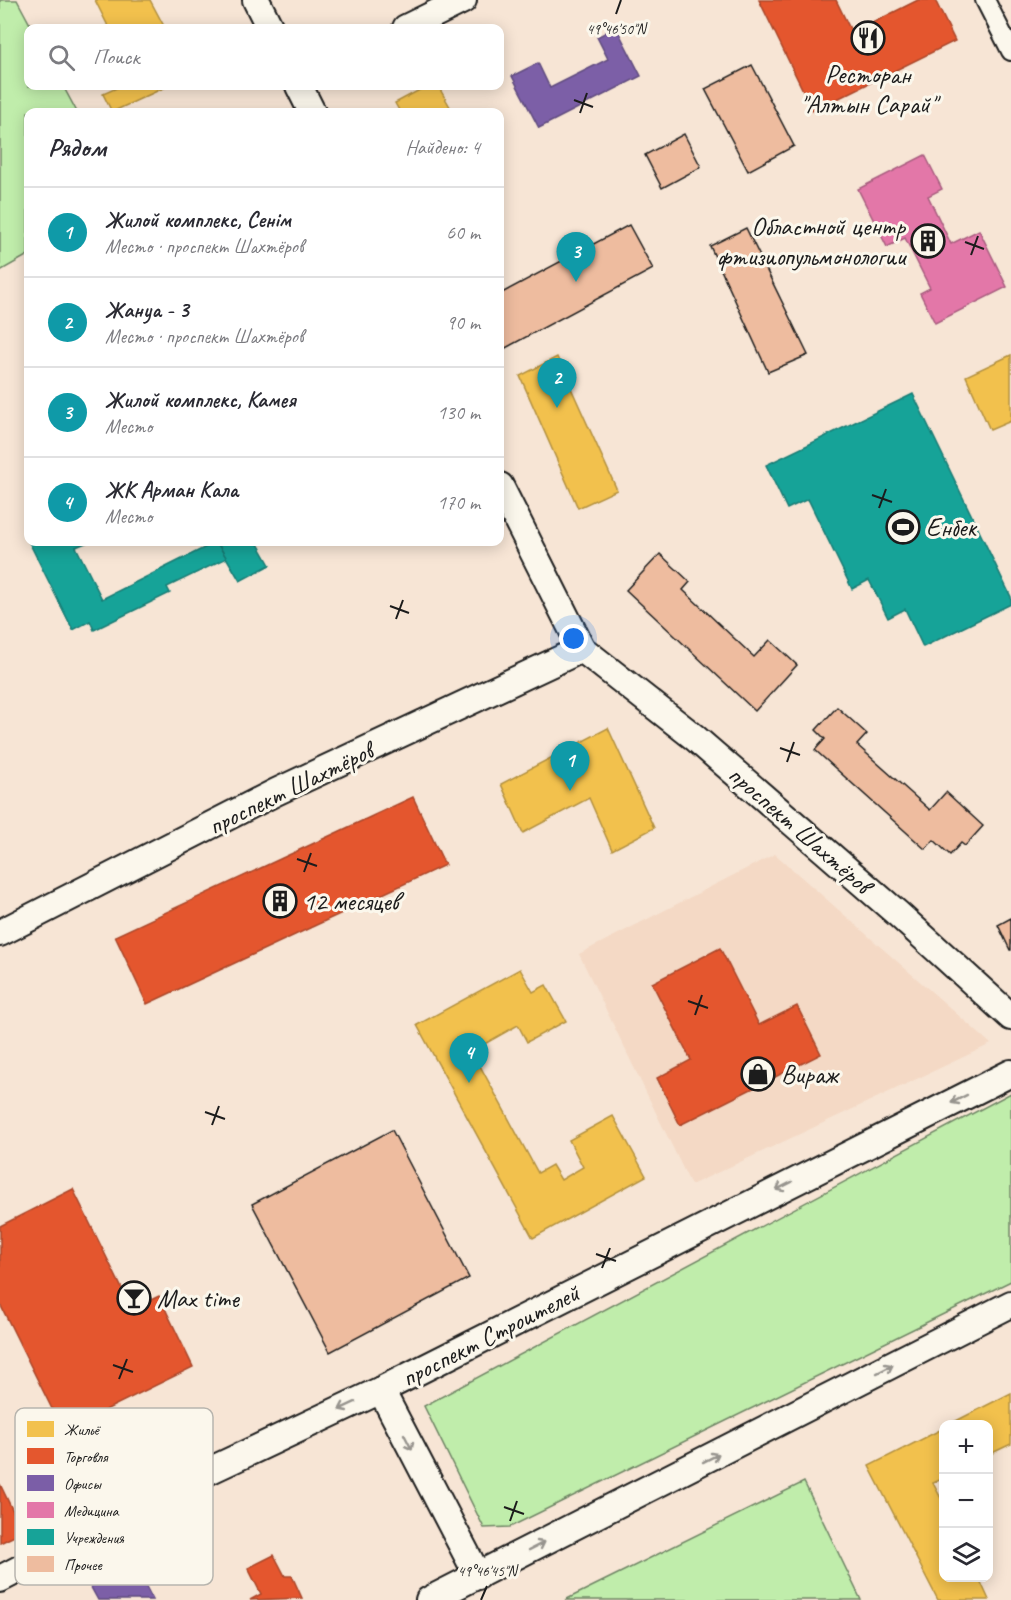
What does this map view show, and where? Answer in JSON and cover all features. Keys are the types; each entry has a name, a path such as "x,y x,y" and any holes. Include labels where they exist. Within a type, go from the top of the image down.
{"main road":[{"path":"414,24 463,0"},
{"path":"262,13 275,24"},
{"path":"301,90 310,108"},
{"name":"проспект Шахтёров","path":"504,494 582,649 694,737 898,914 1011,1017"},
{"name":"проспект Шахтёров","path":"0,933 276,792 582,649"},
{"name":"проспект Строителей","path":"213,1469 381,1390 1011,1073"},
{"path":"429,1600 1011,1304"},
{"path":"381,1390 478,1576"},
{"name":"проспект Строителей","path":"0,1579 15,1571"}],"street":[{"path":"985,0 1011,51"}],"shaded area":[{"path":"775,854 991,1044 691,1185 579,954"}],"green space":[{"path":"0,0 17,0 30,24 24,24 24,90 65,90 75,108 24,108 24,257 0,271"},
{"path":"1011,1093 1011,1281 510,1527 484,1528 424,1406"},
{"path":"804,1482 861,1600 565,1600"}],"building: Жильё":[{"path":"95,0 150,0 163,24 107,24"},
{"path":"112,90 159,90 121,108 110,108 103,94"},
{"path":"419,90 440,90 451,108 398,108 395,103"},
{"path":"1011,355 1011,421 990,430 966,376"},
{"path":"557,357 617,490 578,508 520,376"},
{"path":"608,728 654,828 612,850 589,798 523,833 501,784"},
{"path":"520,969 533,992 546,985 566,1021 527,1042 518,1025 472,1051 538,1173 552,1165 561,1180 583,1167 569,1140 613,1116 646,1176 533,1238 417,1025"},
{"path":"1011,1393 1011,1444 993,1453 993,1420 958,1420"},
{"path":"939,1431 939,1480 933,1483 939,1494 939,1582 981,1582 989,1600 938,1600 869,1466"}],"building: Торговля":[{"path":"759,0 836,0 852,33 918,0 935,0 955,41 813,111"},
{"name":"12 месяцев","path":"413,797 445,865 147,1004 115,936"},
{"path":"720,948 759,1025 797,1006 821,1054 680,1125 657,1078 691,1060 652,983"},
{"path":"73,1189 132,1309 159,1296 193,1367 110,1408 52,1408 0,1304 0,1226"},
{"path":"0,1484 15,1515 15,1536 0,1543"},
{"path":"274,1555 285,1576 292,1576 302,1598 250,1600 261,1594 248,1568"}],"building: Офисы":[{"path":"616,27 641,76 539,128 512,76 538,63 550,88 608,59 597,37"},
{"path":"90,1585 145,1585 153,1600 98,1600"}],"building: Медицина":[{"name":"Областной центр фтизиопульмонологии","path":"925,155 942,189 928,196 951,244 979,230 1007,287 935,323 920,293 930,288 905,238 887,247 858,189"}],"building: Учреждения":[{"path":"913,394 1011,597 1011,604 923,647 905,609 888,618 869,580 852,589 808,499 787,509 766,465"},
{"path":"31,546 78,546 76,547 102,599 208,546 219,546 227,558 167,587 170,593 94,630 90,621 73,630"},
{"path":"219,546 259,546 270,565 240,581"}],"building: Прочее":[{"path":"752,65 794,146 748,171 705,89"},
{"path":"684,134 701,167 662,188 645,155"},
{"path":"629,225 653,269 504,349 504,292"},
{"path":"746,228 808,355 768,372 710,246"},
{"path":"660,554 690,582 683,590 754,657 770,640 797,665 755,711 626,590"},
{"path":"837,707 867,734 857,745 930,810 946,792 983,826 965,846 961,843 950,855 934,840 925,849 815,750 825,739 816,730"},
{"path":"1011,918 1011,950 1010,950 998,925"},
{"path":"392,1130 469,1278 330,1352 252,1204"}],"place":[{"name":"Ресторан \"Алтын Сарай\"","path":"868,38"},
{"name":"Областной центр фтизиопульмонологии","path":"928,241"},
{"name":"Жилой комплекс, Камея","path":"576,282"},
{"name":"Жануа - 3","path":"557,408"},
{"name":"Енбек","path":"903,527"},
{"name":"Жилой комплекс, Сенiм","path":"570,791"},
{"name":"12 месяцев","path":"280,901"},
{"name":"Вираж","path":"758,1074"},
{"name":"ЖК Арман Кала","path":"469,1083"},
{"name":"Max time","path":"134,1298"}]}
